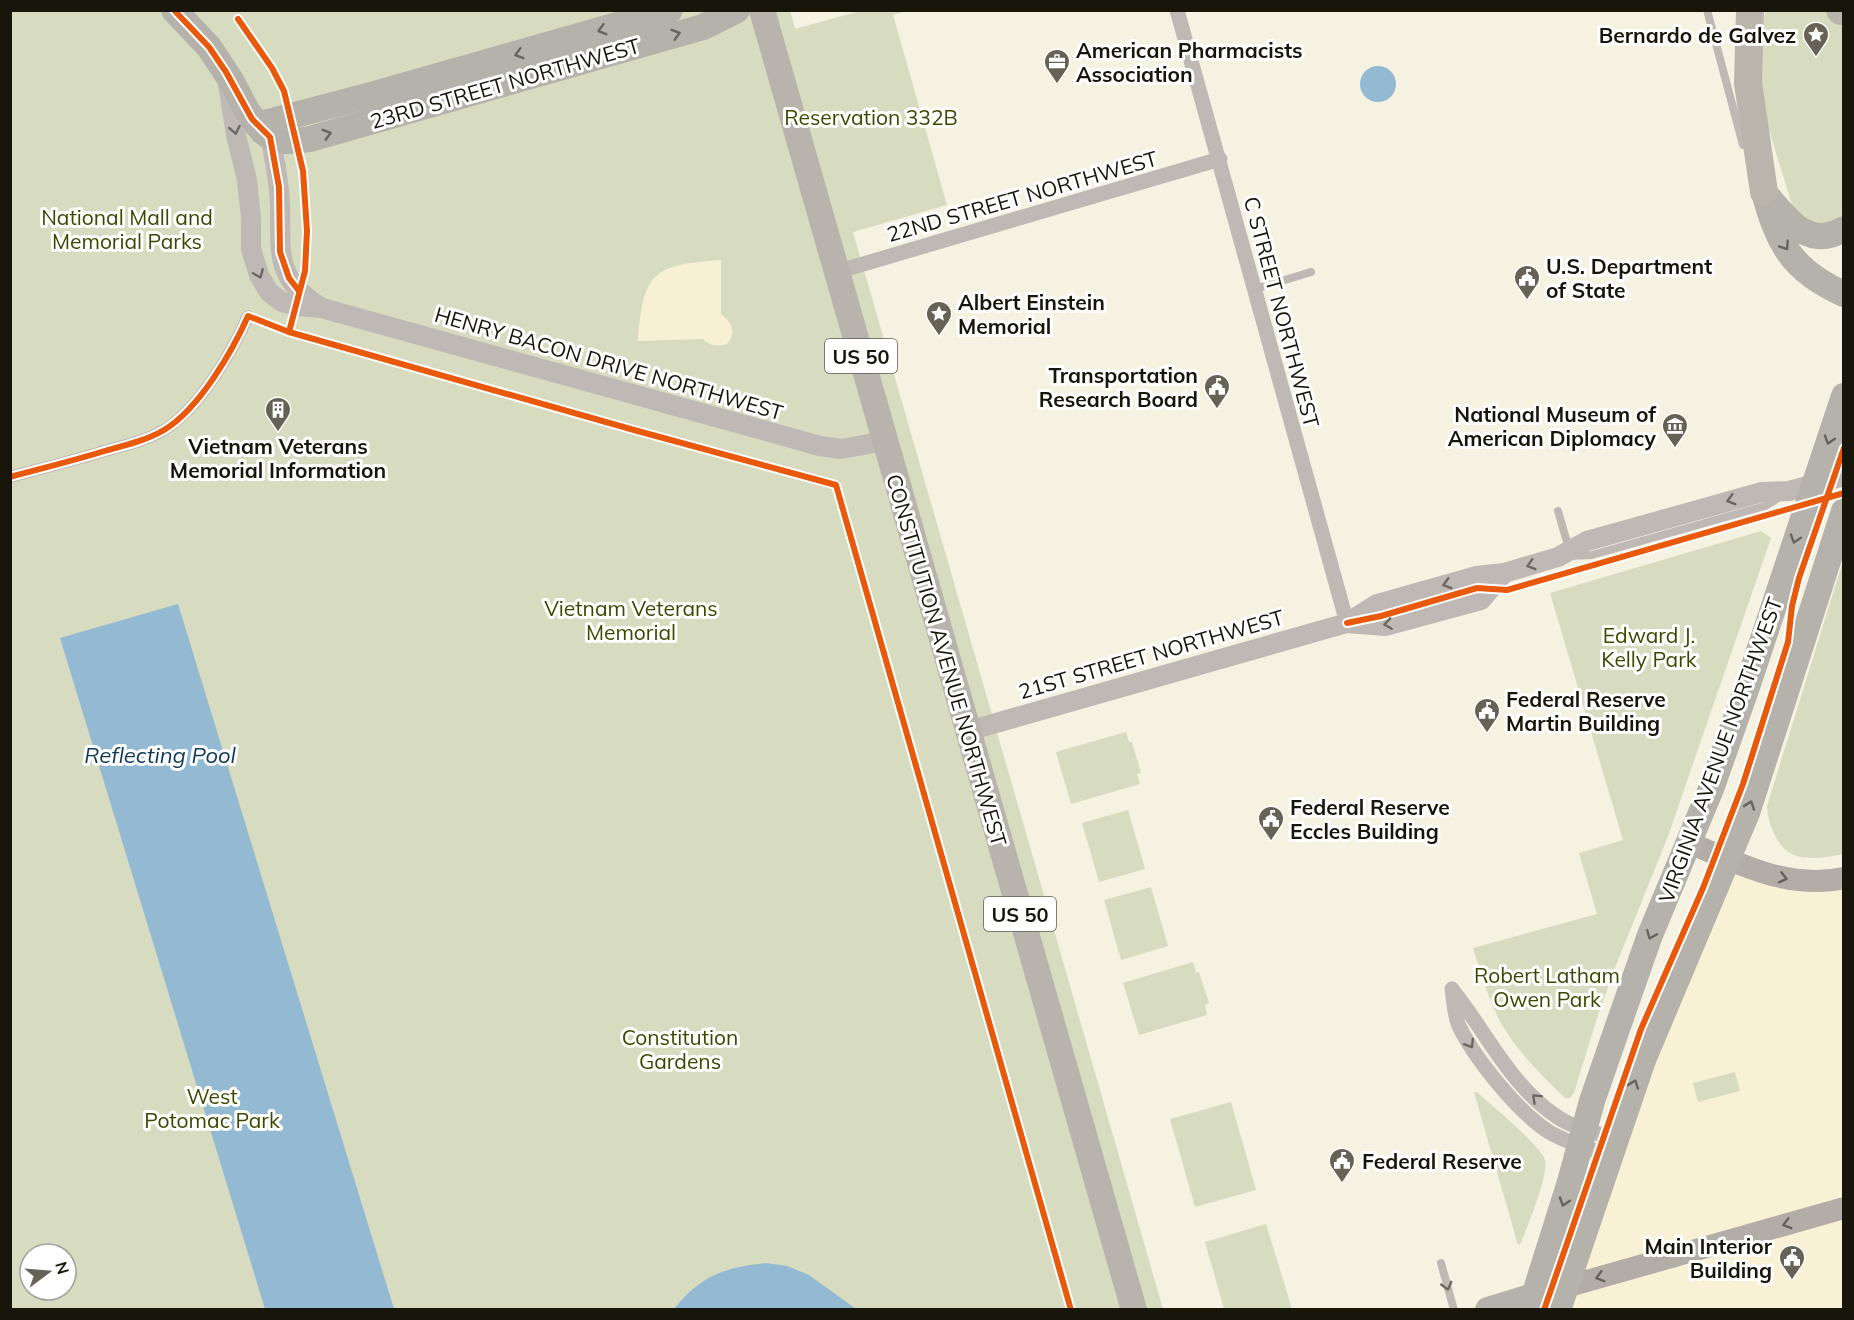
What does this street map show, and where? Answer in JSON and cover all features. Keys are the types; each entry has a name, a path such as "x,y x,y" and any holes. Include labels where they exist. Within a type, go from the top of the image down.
{"highway":[{"name":"CONSTITUTION AVENUE NORTHWEST","path":"762,10 1134,1310"},
{"path":"1750,10 1748,83 1758,185"}],"main road":[{"path":"174,10 204,41 226,72 247,111 264,131"},
{"name":"23RD STREET NORTHWEST","path":"264,131 368,96 670,10"},
{"name":"23RD STREET NORTHWEST","path":"264,131 291,141 310,139 703,27 736,10"},
{"path":"1758,185 1788,222 1804,233 1821,236 1844,229"},
{"path":"1758,185 1786,250 1800,267 1815,279 1844,294"},
{"name":"VIRGINIA AVENUE NORTHWEST","path":"1532,1303 1592,1101 1635,975 1690,843 1747,687 1844,396"},
{"name":"VIRGINIA AVENUE NORTHWEST","path":"1562,1298 1653,1033 1728,859 1756,786 1844,512"},
{"path":"1690,843 1772,875 1799,881 1844,878"},
{"path":"1488,1310 1562,1298 1844,1208"}],"street":[{"name":"C STREET NORTHWEST","path":"1177,10 1347,623"},
{"path":"226,72 236,135 249,193 251,249 256,268 265,287 282,302 322,308"},
{"path":"264,131 279,187 279,244 282,261 289,278 299,291 322,308"},
{"name":"22ND STREET NORTHWEST","path":"836,272 1220,159"},
{"name":"HENRY BACON DRIVE NORTHWEST","path":"322,308 820,446 841,449 885,441"},
{"path":"10,477 145,440 171,426 222,366 248,316"},
{"name":"21ST STREET NORTHWEST","path":"968,731 1347,623 1377,604 1476,576 1504,573 1564,554 1587,541 1762,492 1789,491 1844,476"},
{"path":"1582,1138 1532,1095 1494,1050 1452,989 1458,1024 1477,1055 1524,1111 1547,1130 1613,1148"}],"lane":[{"path":"1707,10 1746,159"},
{"path":"1255,289 1311,272"},
{"path":"1558,511 1564,554"},
{"path":"1441,1263 1454,1310"}],"shaded area":[{"path":"1728,859 1843,878 1843,1309 1558,1310"}],"green space":[{"path":"790,10 795,29 860,11 907,11 893,15 947,205 853,232 1163,1309 11,1309 11,11"},
{"path":"1765,11 1843,11 1844,213 1836,221 1819,227 1799,217 1792,205 1760,100 1759,57"},
{"name":"Edward J. Kelly Park","path":"1761,531 1771,538 1667,839 1618,960 1574,1093 1570,1098 1565,1098 1538,1072 1507,1033 1496,1014 1473,948 1597,914 1579,853 1623,840 1550,593"},
{"path":"1843,561 1843,854 1811,858 1792,854 1781,846 1771,827 1767,806"},
{"path":"1126,732 1129,742 1132,742 1141,773 1137,774 1140,784 1071,804 1056,752"},
{"path":"1128,810 1145,869 1099,882 1082,823"},
{"path":"1151,887 1168,946 1121,960 1104,900"},
{"path":"1193,962 1196,973 1199,972 1209,1003 1205,1005 1207,1015 1139,1035 1123,983"},
{"path":"1735,1072 1740,1091 1698,1102 1693,1083"},
{"path":"1474,1092 1477,1092 1525,1135 1545,1160 1541,1188 1521,1243 1518,1245"},
{"path":"1231,1102 1256,1190 1195,1207 1170,1119"},
{"path":"1266,1224 1292,1309 1224,1309 1205,1242"}],"sand":[{"path":"721,260 721,314 732,328 732,336 727,344 714,345 703,339 638,341 644,300 656,276 680,265"}],"water":[{"path":"1378,66 1391,71 1396,84 1391,97 1378,102 1365,97 1360,84 1365,71"},
{"name":"Reflecting Pool","path":"178,604 394,1309 265,1309 60,638"},
{"path":"766,1263 787,1266 809,1275 856,1309 674,1309 694,1288 714,1275 738,1267"}],"cycle path":[{"path":"174,10 209,47 252,119 270,137 279,187 280,252 289,278 299,291"},
{"path":"238,19 272,68 284,91 303,171 307,231 305,271 289,332"},
{"path":"10,477 130,444 164,430 177,421 202,394 224,362 248,316 289,332 836,485 1071,1310"},
{"path":"1544,1310 1641,1029 1703,888 1743,784 1788,642 1792,606 1799,578 1844,448"},
{"path":"1347,623 1381,616 1477,588 1507,590 1844,493"}],"place":[{"name":"Bernardo de Galvez","path":"1816,58"},
{"name":"American Pharmacists Association","path":"1057,85"},
{"name":"U.S. Department of State","path":"1527,301"},
{"name":"Albert Einstein Memorial","path":"939,337"},
{"name":"Transportation Research Board","path":"1217,410"},
{"name":"Vietnam Veterans Memorial Information","path":"278,433"},
{"name":"National Museum of American Diplomacy","path":"1675,449"},
{"name":"Federal Reserve Martin Building","path":"1487,734"},
{"name":"Federal Reserve Eccles Building","path":"1271,842"},
{"name":"Federal Reserve","path":"1342,1184"},
{"name":"Main Interior Building","path":"1792,1281"}],"park label":[{"name":"Reservation 332B","path":"871,117"},
{"name":"National Mall and Memorial Parks","path":"127,229"},
{"name":"Vietnam Veterans Memorial","path":"631,620"},
{"name":"Robert Latham Owen Park","path":"1547,987"},
{"name":"Constitution Gardens","path":"680,1049"},
{"name":"West Potomac Park","path":"212,1108"}]}
